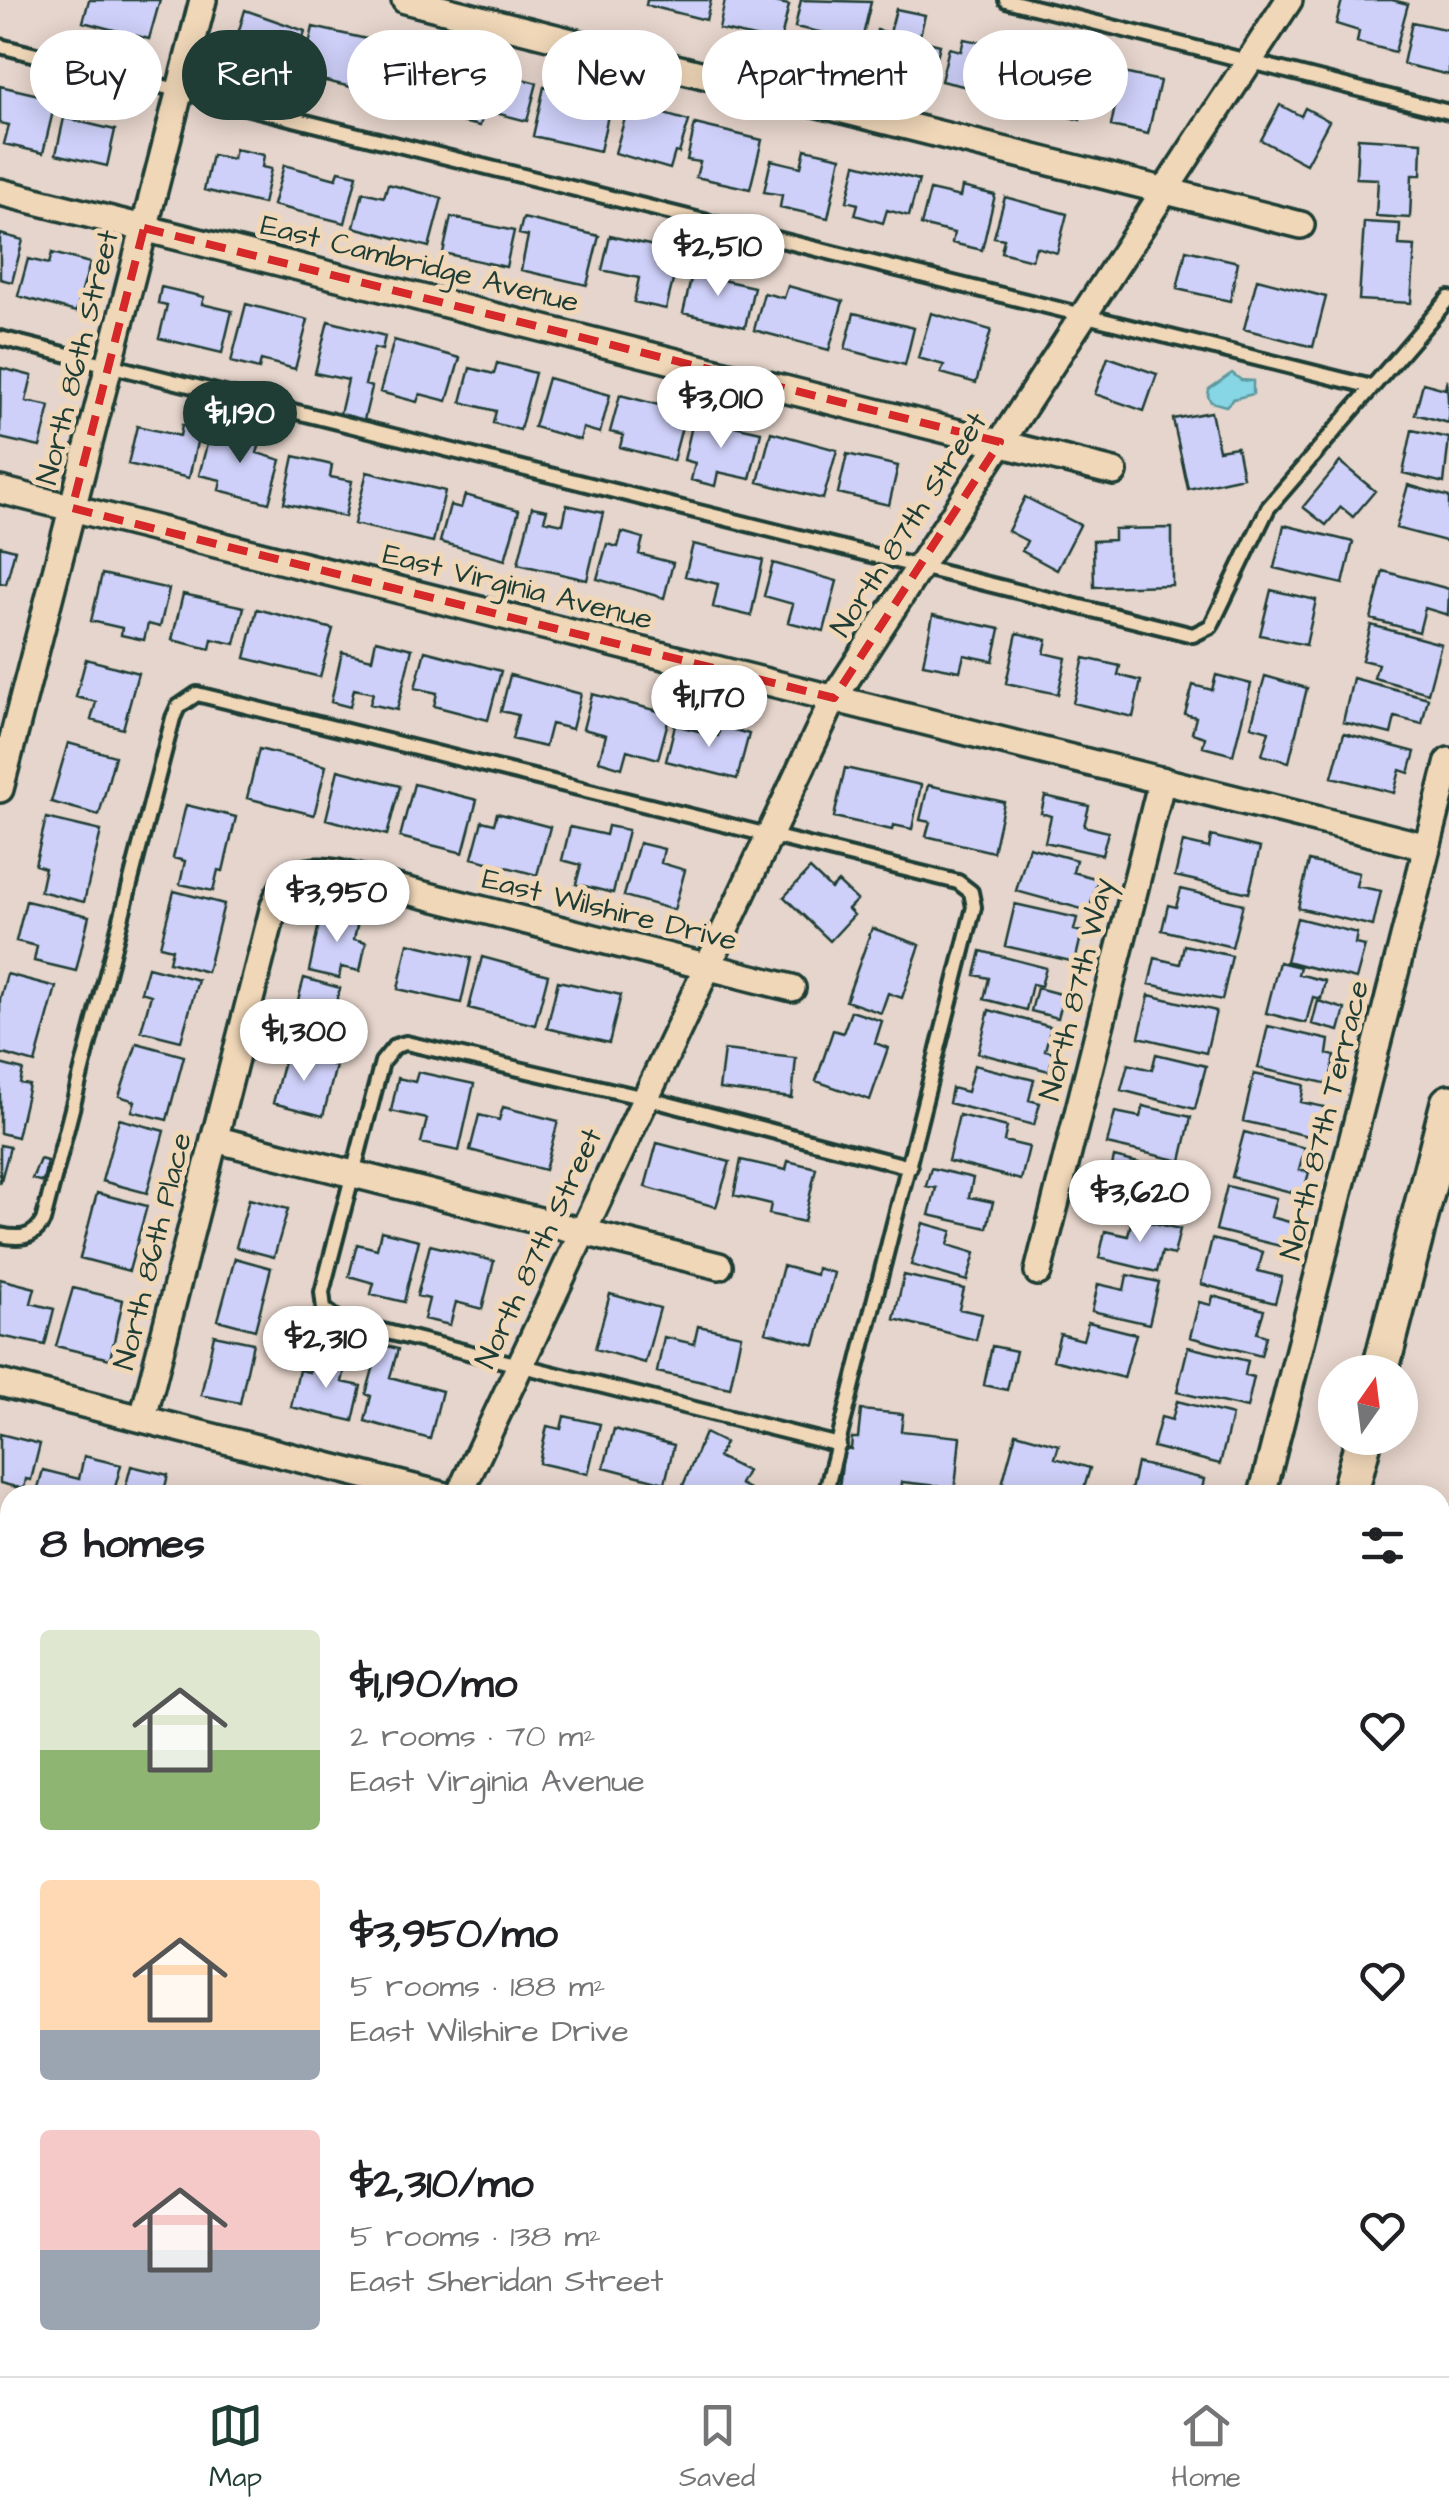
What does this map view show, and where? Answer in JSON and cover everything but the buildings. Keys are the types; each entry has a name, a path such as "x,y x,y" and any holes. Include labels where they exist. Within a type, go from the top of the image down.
{"main road":[{"path":"1384,1355 1449,1103"},
{"path":"1352,1485 1360,1455"}],"street":[{"name":"North 86th Street","path":"0,789 203,0"},
{"path":"405,0 1301,226"},
{"name":"North 87th Street","path":"464,1485 834,698 1289,0"},
{"name":"East Cambridge Avenue","path":"0,192 1114,472"},
{"name":"East Virginia Avenue","path":"0,490 1427,847"},
{"name":"North 87th Terrace","path":"1265,1485 1449,761"},
{"name":"North 87th Way","path":"1038,1272 1162,780"},
{"name":"East Wilshire Drive","path":"296,875 309,870 338,873 792,988"},
{"name":"North 86th Place","path":"143,1418 274,906 285,884 296,875"},
{"path":"214,1140 720,1266"},
{"path":"0,1383 403,1485"}],"lane":[{"path":"1006,0 1449,112"},
{"path":"0,46 1372,387"},
{"path":"0,338 1183,635 1203,632 1216,616 1268,508 1449,298"},
{"path":"0,1235 22,1238 39,1229 43,1220 173,718 186,699 197,694 958,882 971,892 974,907 828,1485"},
{"path":"839,1445 339,1320 324,1310 322,1292 382,1062 396,1046 406,1043 910,1166"}],"highlighted area":[{"path":"144,228 1000,442 834,698 72,508"}],"water":[{"path":"1232,373 1241,380 1253,381 1253,394 1233,399 1226,406 1211,402 1209,389"}]}
